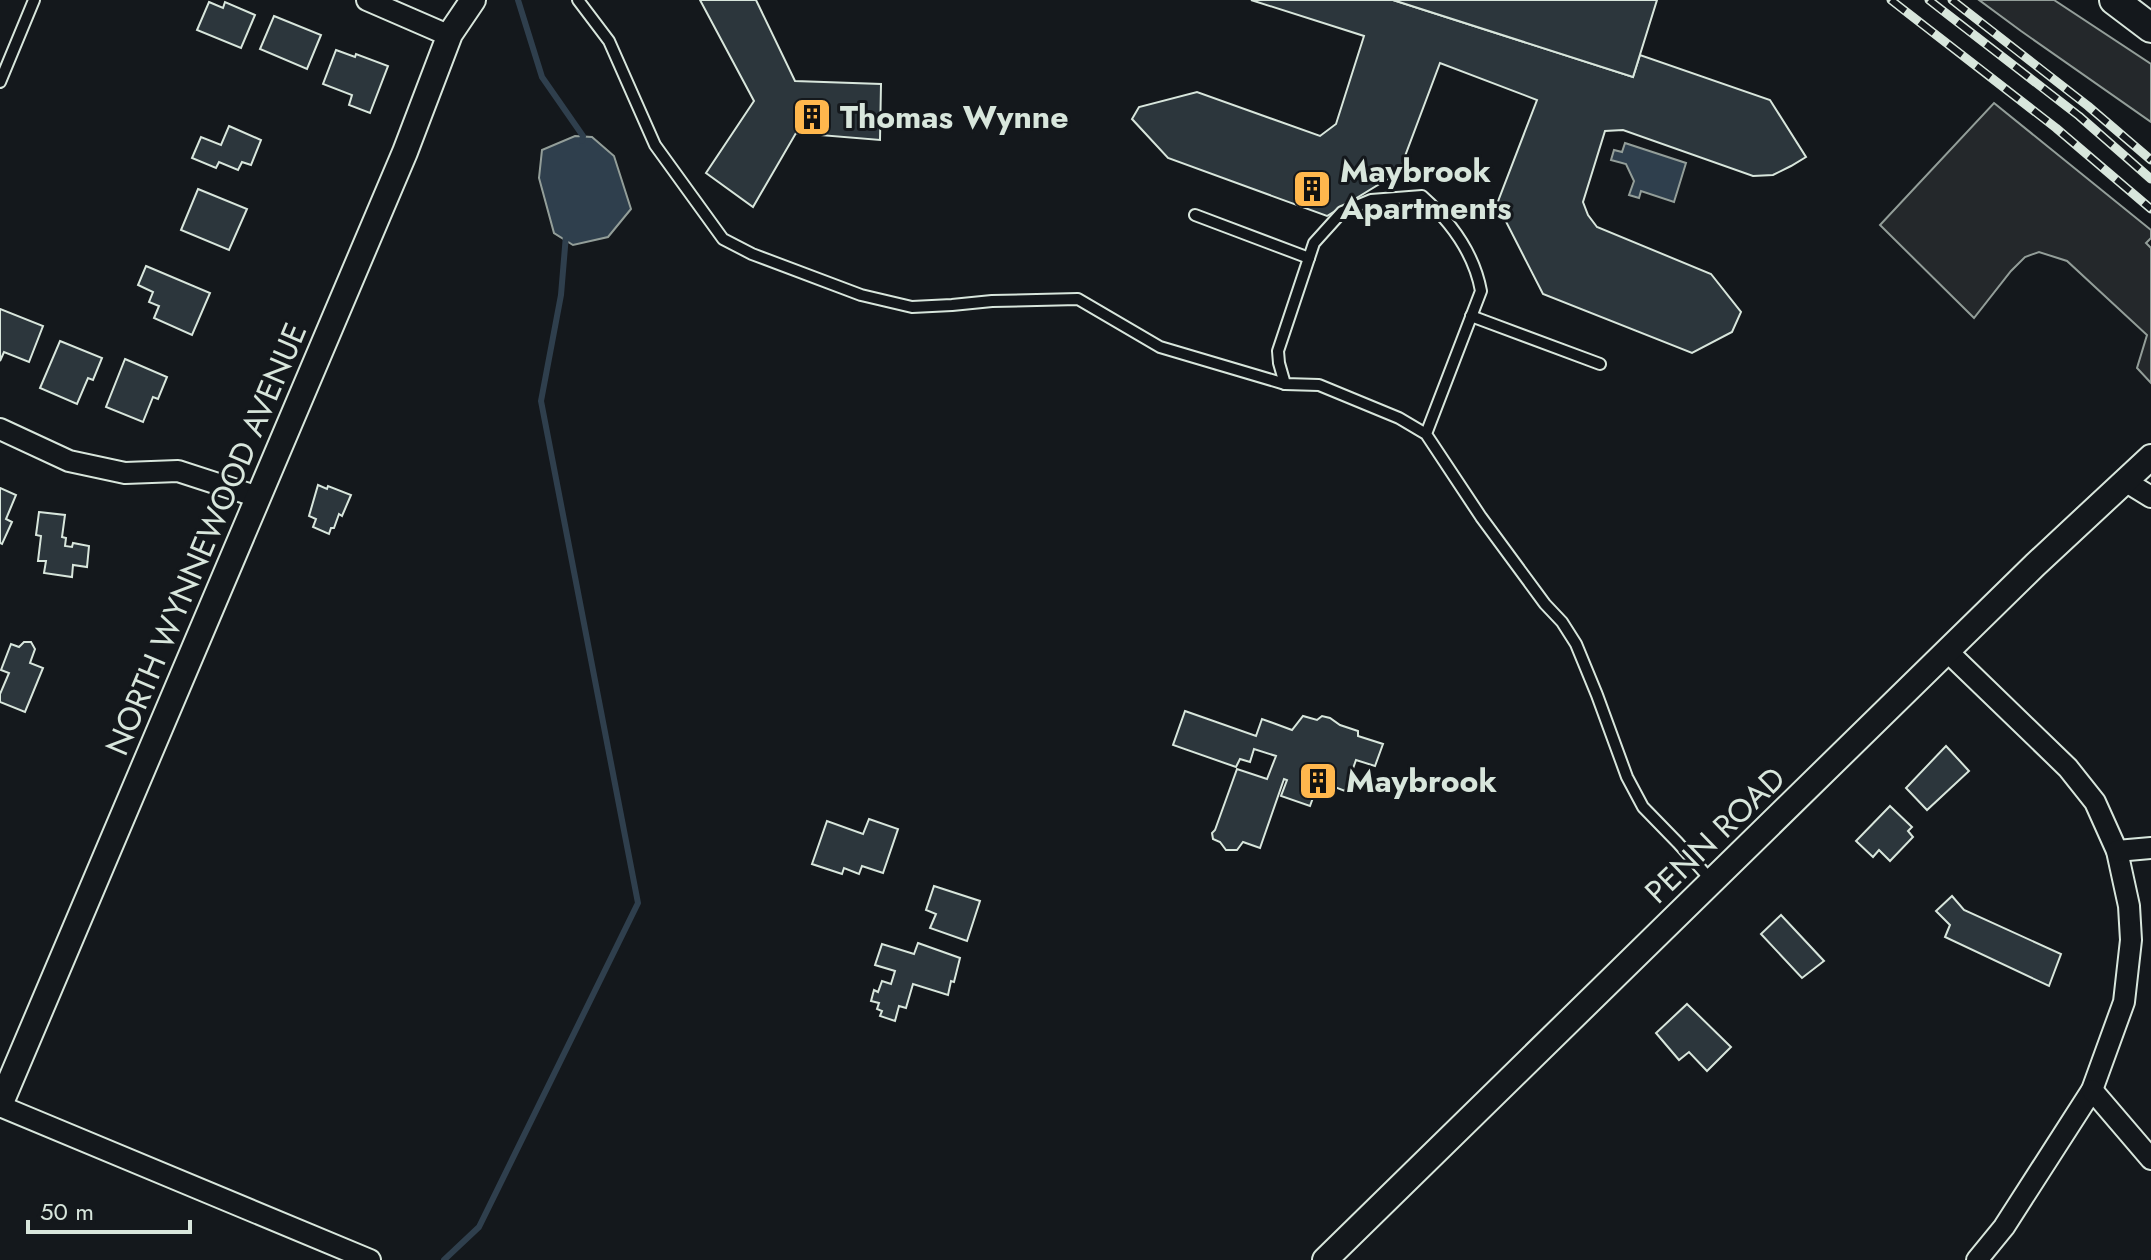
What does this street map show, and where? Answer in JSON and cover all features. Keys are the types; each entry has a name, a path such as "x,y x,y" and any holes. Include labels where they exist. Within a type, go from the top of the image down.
{"main road":[{"path":"2114,0 2151,28"}],"street":[{"path":"367,0 450,36"},
{"name":"NORTH WYNNEWOOD AVENUE","path":"0,1106 405,152 450,36 473,0"},
{"path":"0,429 69,461 125,473 178,471 258,497"},
{"name":"PENN ROAD","path":"1325,1260 2035,565 2151,457"},
{"path":"2125,481 2151,497"},
{"path":"1948,652 2068,768 2095,802 2117,851 2129,906 2131,940 2124,1002 2092,1090 2004,1227 1977,1260"},
{"path":"2117,851 2151,848"},
{"path":"2092,1090 2151,1159"},
{"path":"0,1106 370,1260"}],"lane":[{"path":"0,82 34,0"},
{"path":"578,0 609,41 655,145 723,239 752,254 861,295 912,307 1078,299 1160,347 1285,384 1319,385 1399,418 1426,434 1481,517 1576,644 1627,777 1643,807 1712,882"},
{"path":"1285,384 1278,351 1314,243 1342,212 1371,200 1422,196 1457,234 1470,257 1481,291 1426,434"},
{"path":"1195,215 1309,258"},
{"path":"1471,316 1600,364"}],"shaded area":[{"path":"1979,0 2054,0 2151,64 2151,122 2021,31"},
{"path":"1994,103 2151,230 2151,238 2146,243 2151,248 2151,383 2137,368 2147,335 2067,261 2039,252 2025,257 1974,318 1880,225"}],"water":[{"path":"575,136 592,137 614,156 631,209 608,237 573,245 554,233 539,178 542,150"},
{"path":"1625,143 1686,163 1674,202 1641,191 1639,198 1629,195 1634,181 1626,164 1611,160 1614,150 1622,152"}],"building":[{"name":"Thomas Wynne","path":"700,0 756,0 795,81 881,84 880,140 796,133 753,207 706,173 754,101"},
{"name":"Maybrook Apartments","path":"1251,0 1393,0 1633,77 1640,55 1770,100 1806,157 1791,166 1773,175 1753,176 1623,130 1605,131 1583,202 1597,227 1711,274 1741,312 1732,332 1692,353 1543,294 1497,204 1537,100 1440,63 1399,172 1327,216 1168,158 1132,119 1139,107 1197,92 1320,136 1336,124 1364,36"},
{"path":"1393,0 1657,0 1633,77"},
{"path":"209,2 223,8 225,2 255,15 241,48 197,30"},
{"path":"274,16 321,35 307,69 260,49"},
{"path":"336,50 388,66 370,113 349,105 352,95 323,84"},
{"path":"229,126 261,140 251,165 242,162 238,170 219,162 216,168 192,158 201,137 221,145"},
{"path":"198,189 247,209 229,250 181,230"},
{"path":"146,266 210,293 192,335 154,318 159,306 149,302 153,292 138,285"},
{"path":"0,309 43,326 29,362 4,352 0,361"},
{"path":"60,341 102,358 93,380 88,378 77,404 40,388"},
{"path":"125,359 167,377 158,399 153,397 143,422 106,407"},
{"path":"318,485 351,495 342,516 339,514 329,534 313,527 316,519 309,516"},
{"path":"0,488 16,495 6,519 12,522 2,544 0,543"},
{"path":"39,512 65,515 62,537 66,538 65,546 72,547 73,543 89,546 87,567 73,565 72,577 44,573 46,561 38,561 41,536 36,535"},
{"path":"24,642 31,642 35,649 30,663 43,668 25,712 0,702 9,673 1,670 11,644 19,647"},
{"name":"Maybrook","path":"1185,711 1256,736 1262,719 1292,730 1303,716 1317,720 1322,716 1358,731 1358,736 1383,744 1375,766 1356,760 1345,791 1319,781 1310,806 1281,796 1287,780 1284,779 1260,848 1243,842 1237,850 1226,850 1213,839 1212,833 1237,769 1267,779 1276,756 1254,749 1250,762 1240,759 1236,767 1173,745"},
{"path":"1946,746 1969,771 1927,810 1906,788"},
{"path":"1890,806 1912,827 1908,831 1913,837 1890,861 1879,850 1873,857 1856,841"},
{"path":"869,819 898,829 883,873 862,866 859,874 844,868 842,874 812,864 827,821 863,834"},
{"path":"934,886 980,901 967,941 930,928 936,914 926,910"},
{"path":"1952,896 1964,910 2061,954 2049,986 1945,937 1950,925 1936,911"},
{"path":"1781,915 1824,961 1802,978 1761,934"},
{"path":"918,943 960,958 948,995 913,984 906,1008 899,1006 895,1021 880,1016 882,1011 877,1009 879,1003 871,1001 874,990 878,992 882,981 891,984 895,971 875,965 882,944 914,954"},
{"path":"1687,1004 1731,1047 1707,1071 1689,1052 1679,1060 1656,1033"}],"waterway":[{"path":"518,0 542,77 583,136 582,141"},
{"path":"444,1260 479,1227 638,903 541,401 561,295 566,235"}],"railway":[{"path":"1891,0 2056,128 2151,209"},
{"path":"1929,0 2079,116 2151,179"},
{"path":"1952,0 2088,106 2151,160"}],"place":[{"name":"Thomas Wynne","path":"812,117"},
{"name":"Maybrook Apartments","path":"1312,189"},
{"name":"Maybrook","path":"1318,781"}]}
